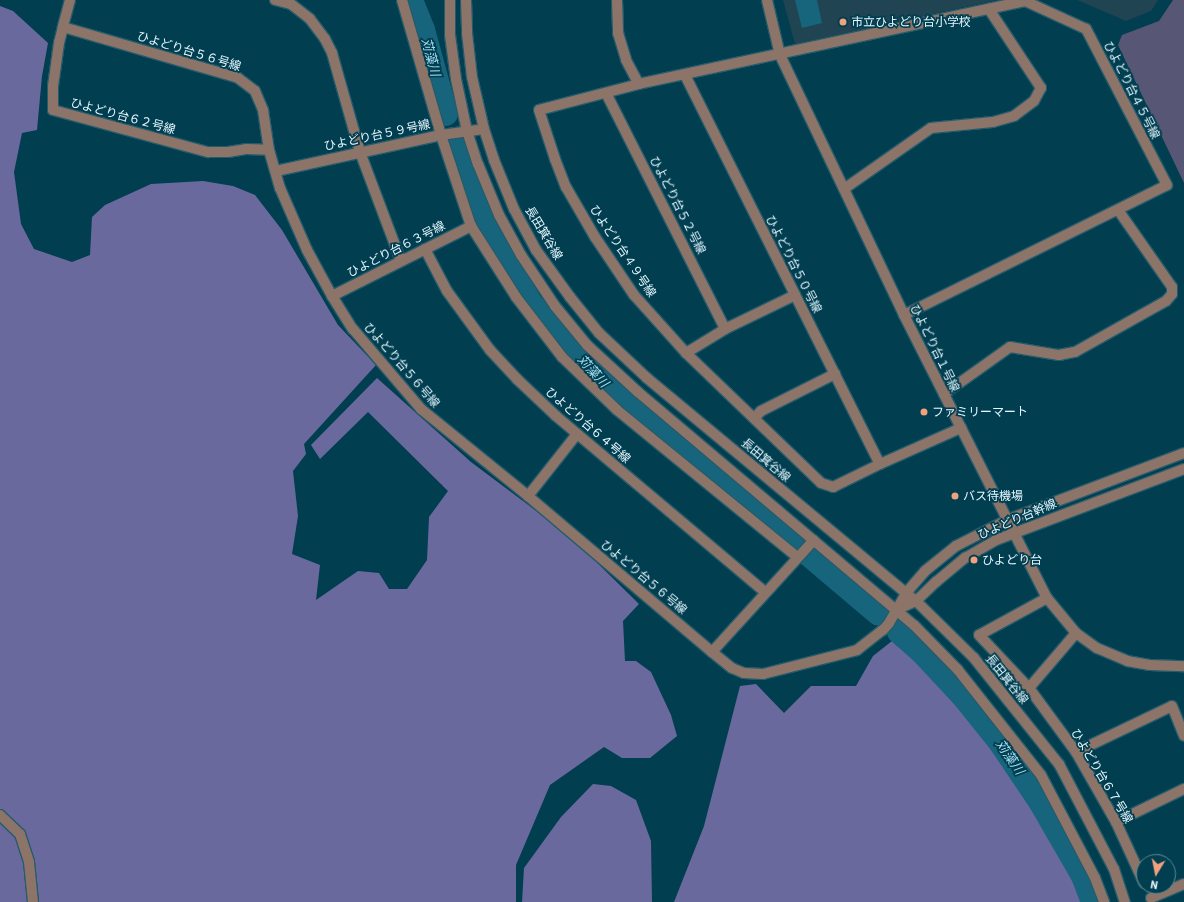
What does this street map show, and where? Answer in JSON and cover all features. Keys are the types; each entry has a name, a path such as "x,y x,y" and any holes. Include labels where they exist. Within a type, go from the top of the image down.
{"street":[{"path":"63,27 70,0"},
{"path":"275,0 291,2 310,19 325,39 332,53 360,152 401,261"},
{"path":"402,0 441,135 471,226 516,297 562,358 617,410 797,557"},
{"path":"450,0 450,34 456,79 468,131 478,164 499,215 521,256 555,306 588,345 638,392 896,610 958,670 1041,776 1095,878 1104,902"},
{"name":"長田箕谷線","path":"466,0 467,33 472,76 484,129 514,209 536,250 598,333 647,378 916,601 974,658 1058,764 1114,869 1125,902"},
{"path":"617,0 618,33 626,60 639,84"},
{"name":"ひよどり台１号線","path":"767,0 780,54 904,314 1047,598 1076,633 1097,648 1127,661 1150,665 1184,666"},
{"name":"ひよどり台４５号線","path":"780,54 1025,1 1086,29 1167,185 904,314"},
{"path":"844,189 931,128 993,122 1014,116 1034,101 1041,88 989,9"},
{"name":"ひよどり台５６号線","path":"63,27 238,78 255,91 263,110 269,150 280,188 307,250 332,296 353,329 421,409 528,496 732,668 744,673 763,674 856,650 883,630 896,610"},
{"name":"ひよどり台６２号線","path":"63,27 58,43 53,86 53,110 208,152 228,152 246,149 269,150"},
{"name":"ひよどり台４９号線","path":"780,54 685,76 639,84 539,110 566,187 595,237 634,296 686,353 821,483 833,487 880,464 961,428"},
{"name":"ひよどり台５０号線","path":"685,76 880,464"},
{"name":"ひよどり台５２号線","path":"606,93 725,329"},
{"name":"ひよどり台５９号線","path":"276,171 441,135 484,129"},
{"path":"944,394 1010,347 1059,355 1075,352 1166,301 1172,294 1172,287 1118,210"},
{"name":"ひよどり台６３号線","path":"332,296 471,226"},
{"name":"ひよどり台６４号線","path":"425,249 447,291 490,350 517,378 577,434 765,592"},
{"path":"686,353 725,329 795,295"},
{"path":"754,418 761,411 835,374"},
{"path":"528,496 577,434"},
{"name":"ひよどり台幹線","path":"896,610 906,593 925,571 956,546 1007,520 1184,453"},
{"name":"ひよどり台幹線","path":"896,610 916,601 965,558 996,540 1184,469"},
{"path":"712,652 765,592 814,540"},
{"name":"ひよどり台６７号線","path":"1047,598 979,635 1029,688 1076,752 1116,822 1136,865"},
{"path":"1029,688 1076,633"},
{"path":"1076,752 1172,706 1184,736"},
{"path":"1116,822 1184,789"},
{"path":"0,815 20,834 29,862 33,902"},
{"path":"1151,900 1184,884"}],"shaded area":[{"name":"市立ひよどり台小学校","path":"783,0 997,0 795,44"},
{"path":"795,0 817,0 822,23 802,28"},
{"path":"1077,0 1158,0 1151,11 1126,21"},
{"path":"1173,0 1184,0 1184,183 1118,45 1122,35 1159,21"},
{"path":"0,6 13,11 48,43 42,76 37,130 22,133 14,172 21,224 34,249 72,262 90,255 92,217 105,205 151,184 203,181 233,186 255,195 282,230 338,325 376,365 304,444 306,454 293,471 298,516 292,554 320,565 316,600 358,571 379,573 389,589 407,589 427,560 429,517 448,491 368,412 320,459 311,445 377,378 471,462 571,537 639,604 623,621 625,661 636,661 651,672 671,715 677,736 650,758 622,758 604,747 550,785 516,865 516,902 0,902"},
{"path":"897,637 953,680 1061,830 1098,902 674,902 704,826 740,686 756,684 784,713 811,686 856,686 873,656"},
{"path":"593,784 611,786 636,800 651,841 652,902 522,902 524,868 561,817"}],"waterway":[{"name":"苅藻川","path":"411,0 423,30 446,114"},
{"name":"苅藻川","path":"455,147 470,192 498,248 531,304 615,394 795,543"},
{"name":"苅藻川","path":"807,553 879,614"},
{"name":"苅藻川","path":"899,632 920,650 963,696 1000,742 1041,803 1083,876 1093,902"}],"place":[{"name":"市立ひよどり台小学校","path":"843,22"},
{"name":"ファミリーマート","path":"924,412"},
{"name":"バス待機場","path":"955,496"},
{"name":"ひよどり台","path":"974,560"}]}
